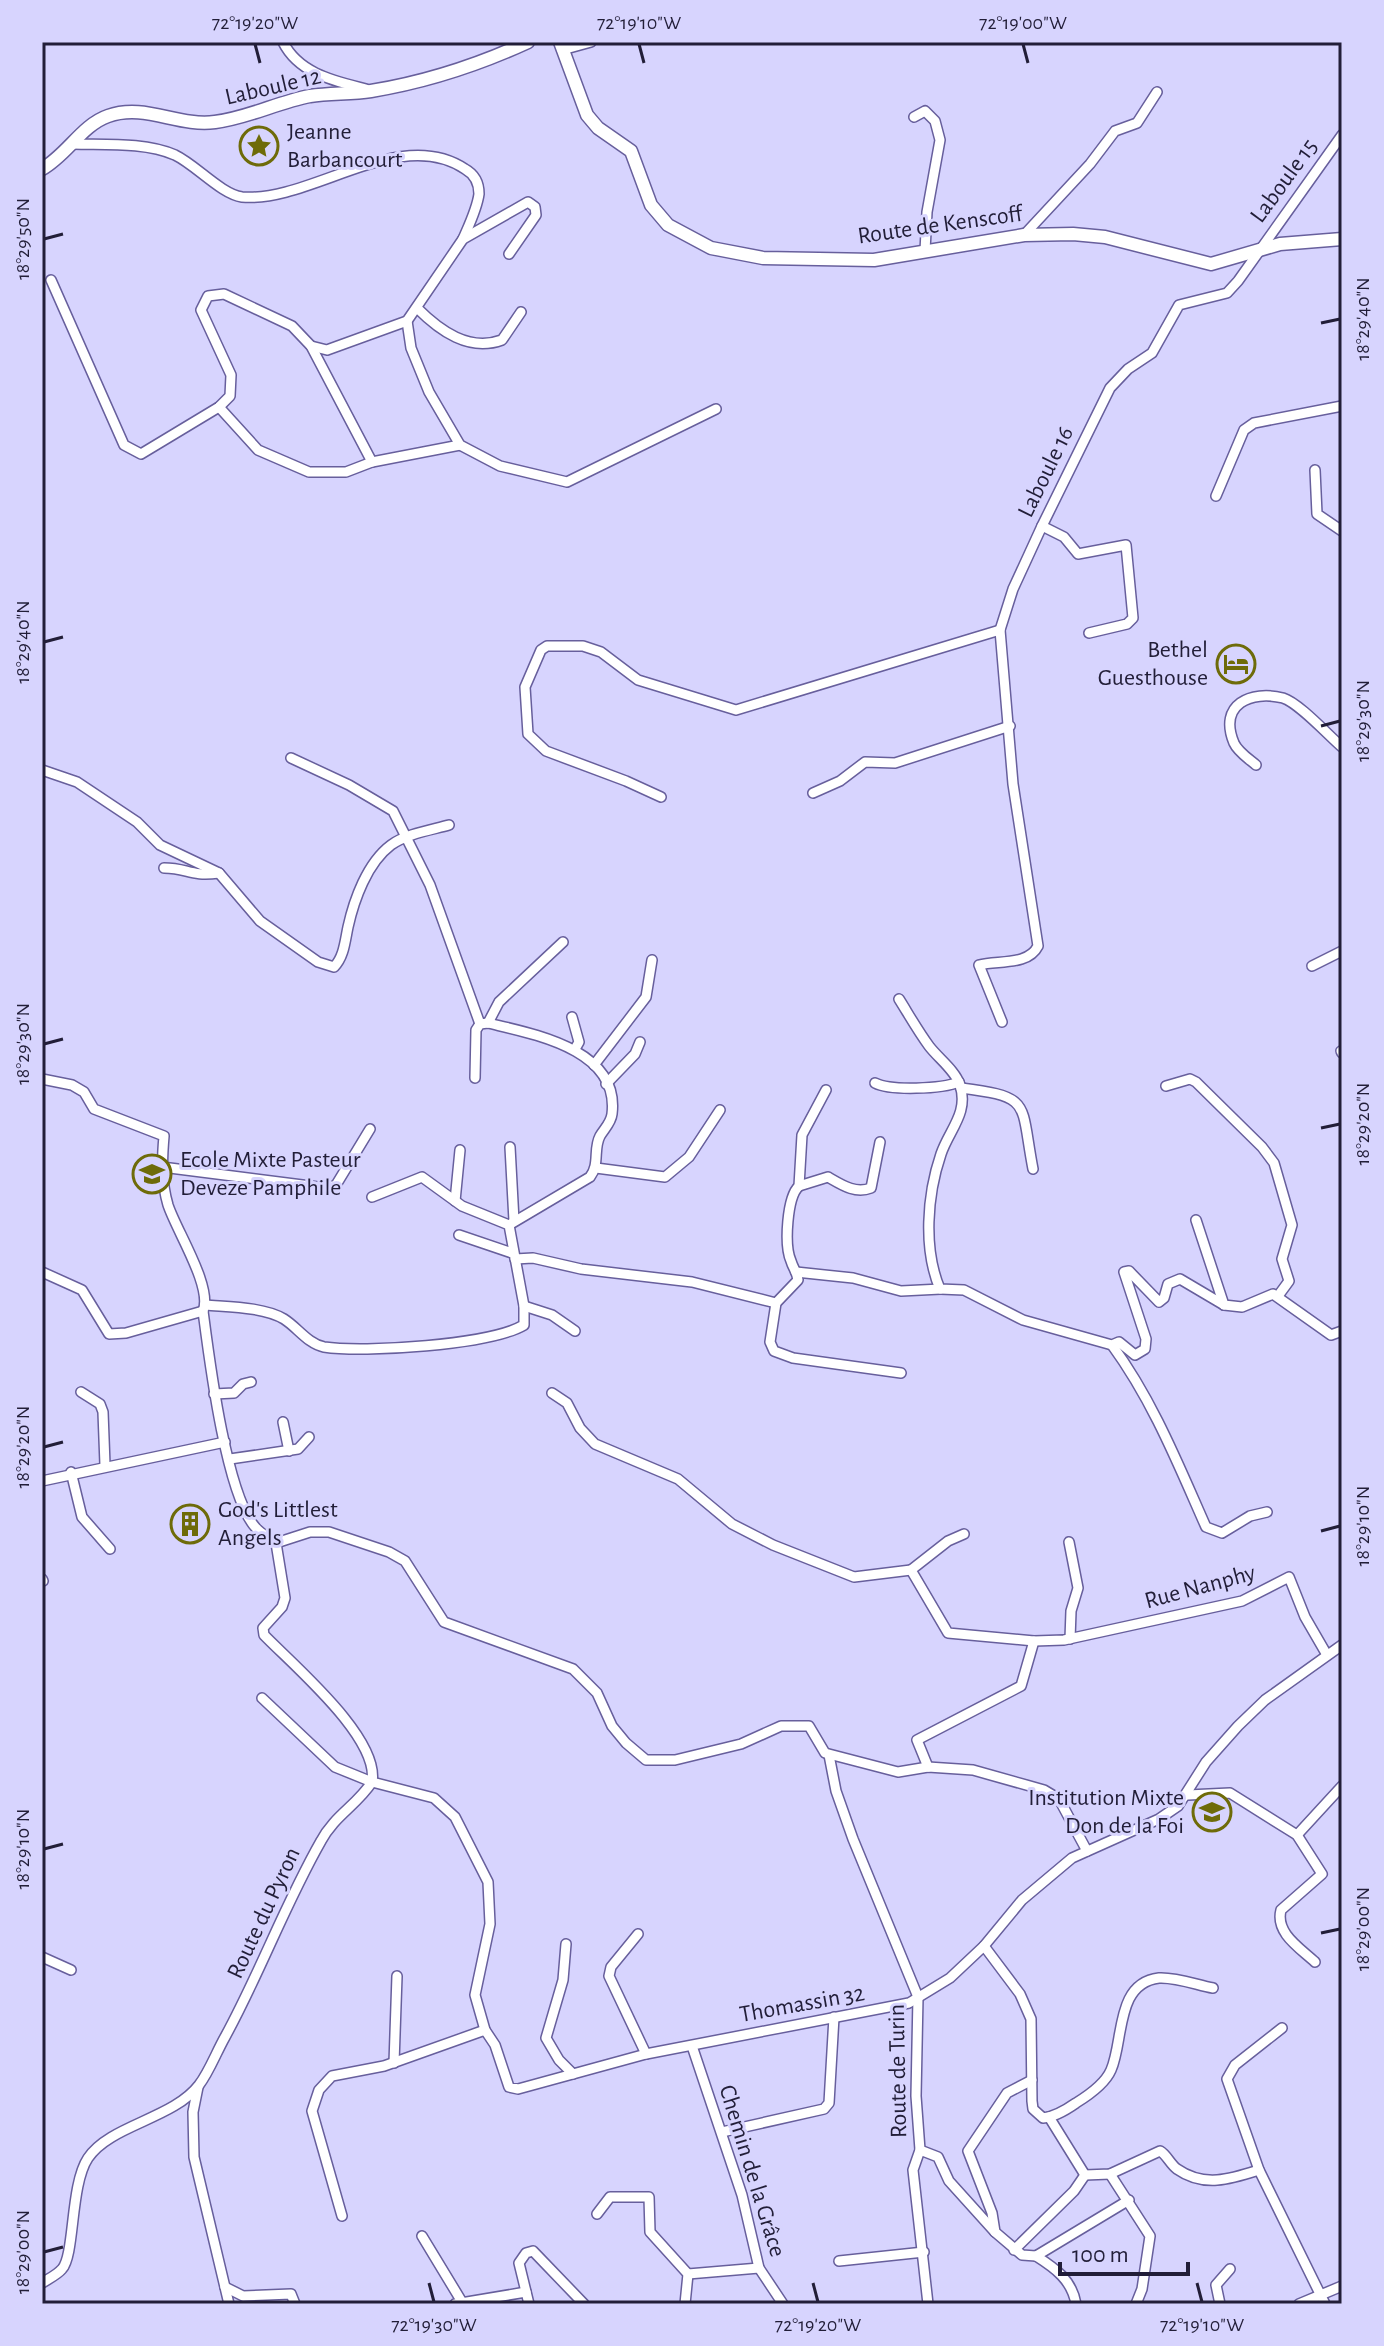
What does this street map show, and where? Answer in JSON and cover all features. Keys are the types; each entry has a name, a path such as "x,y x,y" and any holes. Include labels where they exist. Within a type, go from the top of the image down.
{"main road":[{"name":"Laboule 12","path":"42,169 61,159 100,119 122,111 159,113 180,122 201,123 247,115 310,96 374,91 482,63 528,42"},
{"name":"Route de Kenscoff","path":"561,46 587,115 598,128 631,151 651,205 668,225 711,248 763,258 874,260 1024,235 1105,237 1211,264 1298,241 1342,239"}],"street":[{"path":"283,42 304,68 331,80 374,91"},
{"path":"561,46 591,42"},
{"path":"1024,235 1090,164 1115,131 1137,123 1157,92"},
{"path":"914,117 925,111 930,114 939,133 925,251"},
{"name":"Laboule 15","path":"1258,250 1342,135"},
{"path":"73,144 131,146 174,154 228,193 246,197 317,183 385,160 417,157 445,160 471,173 478,185 477,204 463,239 407,321 327,350 311,346"},
{"path":"463,239 528,202 535,207 536,215 509,254"},
{"name":"Laboule 16","path":"1002,1022 979,965 1020,960 1032,956 1038,946 1013,784 1000,630 1013,589 1110,388 1128,369 1152,353 1179,305 1227,293 1258,250"},
{"path":"51,280 124,445 141,454 219,407 230,396 231,375 201,310 208,296 224,294 292,326 311,346 372,462"},
{"path":"417,308 431,322 459,340 475,344 502,340 521,312"},
{"path":"407,321 411,348 429,392 460,445 500,466 567,482 716,409"},
{"path":"1216,496 1244,430 1254,423 1342,406"},
{"path":"219,407 258,450 309,472 346,472 372,462 460,445"},
{"path":"1315,470 1317,514 1342,531"},
{"path":"1042,526 1064,537 1078,554 1126,545 1133,618 1127,624 1089,633"},
{"path":"661,797 546,751 528,734 525,687 541,650 554,644 592,649 638,680 736,710 1000,630"},
{"path":"1256,765 1234,743 1231,722 1235,707 1244,698 1262,695 1287,699 1342,747"},
{"path":"813,793 840,781 865,762 895,763 1010,726"},
{"path":"291,758 388,806 430,885 484,1023"},
{"path":"42,770 77,782 137,822 160,845 219,873 260,921 318,962 334,967 339,962 353,905 364,882 390,846 405,838 449,825"},
{"path":"164,868 178,868 196,876 219,873"},
{"path":"475,1078 476,1030 499,1002 563,942"},
{"path":"1312,966 1342,951"},
{"path":"594,1065 646,997 652,960"},
{"path":"899,999 960,1085 962,1109 941,1154 929,1214 928,1232 941,1289"},
{"path":"572,1017 579,1042 575,1049"},
{"path":"484,1023 575,1049 594,1065 606,1084 612,1114 598,1139 596,1168 580,1184 512,1223"},
{"path":"606,1084 635,1054 640,1042"},
{"path":"42,1079 72,1085 84,1092 94,1109 164,1136 162,1167 168,1205 199,1274 214,1394 225,1442 249,1517 255,1528 276,1543 285,1598 282,1607 263,1628 264,1635 352,1726 368,1751 372,1782"},
{"path":"1166,1086 1190,1079 1196,1082 1262,1147 1274,1163 1292,1225 1282,1259 1289,1281 1278,1296"},
{"path":"875,1083 892,1090 918,1085 960,1085 1004,1093 1015,1099 1022,1111 1033,1169"},
{"path":"799,1186 802,1135 826,1090"},
{"path":"596,1168 665,1177 689,1157 720,1110"},
{"path":"162,1167 326,1188 336,1185 370,1129"},
{"path":"880,1142 871,1188 862,1191 848,1188 828,1177 799,1186 791,1193 789,1259 798,1280 776,1303 770,1342 774,1351 793,1358 901,1373"},
{"path":"42,1272 82,1290 109,1334 126,1333 204,1308 282,1318 321,1347 382,1349 512,1332 524,1325 524,1306 514,1256 510,1147"},
{"path":"455,1201 460,1150"},
{"path":"372,1197 422,1177 455,1201 512,1223"},
{"path":"1196,1220 1224,1305"},
{"path":"459,1235 514,1256 581,1269 692,1282 776,1303"},
{"path":"1112,1345 1119,1342 1135,1355 1145,1349 1144,1329 1124,1278 1126,1271 1159,1302 1164,1298 1170,1282 1180,1279 1224,1305 1242,1307 1265,1295 1278,1296 1321,1331 1331,1335 1342,1331"},
{"path":"796,1272 853,1278 901,1291 964,1290 1023,1320 1112,1345 1137,1379 1206,1527 1222,1533 1250,1516 1267,1512"},
{"path":"524,1306 552,1315 575,1331"},
{"path":"214,1394 234,1393 243,1384 251,1382"},
{"path":"81,1392 100,1404 103,1412 105,1465"},
{"path":"552,1393 567,1403 580,1428 595,1444 678,1479 732,1524 773,1545 854,1577 911,1570 948,1541 964,1534"},
{"path":"283,1422 289,1451"},
{"path":"230,1459 298,1449 309,1437"},
{"path":"42,1481 71,1472 225,1442"},
{"path":"71,1472 82,1517 110,1549"},
{"path":"276,1543 310,1532 329,1532 397,1556 405,1561 444,1622 573,1669 597,1693 619,1735 646,1760 675,1760 715,1750 781,1726 809,1726 829,1755 898,1772 928,1767 973,1770 1044,1790 1059,1799 1087,1851"},
{"path":"1069,1542 1078,1588 1071,1611 1070,1639"},
{"name":"Rue Nanphy","path":"911,1570 948,1633 1034,1641 1070,1639 1242,1601 1289,1577 1305,1617 1327,1655"},
{"path":"928,1767 917,1740 1021,1686 1034,1641"},
{"name":"Thomassin 32","path":"485,2030 495,2045 509,2087 518,2089 646,2054 834,2017 887,2010 918,1997 950,1978 984,1946 1022,1900 1072,1858 1159,1819 1188,1795 1206,1762 1238,1726 1265,1700 1342,1645"},
{"path":"262,1698 335,1767 372,1782 434,1798 455,1817 488,1882 490,1924 475,1995 485,2030 394,2063 332,2076 319,2090 312,2111 342,2216"},
{"name":"Route de Turin","path":"829,1755 836,1791 853,1839 918,1997 916,2096 920,2150 913,2170 928,2304"},
{"name":"Route du Pyron","path":"42,2283 62,2270 67,2261 73,2205 91,2154 97,2147 159,2115 198,2087 263,1963 321,1840 333,1820 363,1797 372,1782"},
{"path":"1297,1835 1342,1786"},
{"path":"1188,1795 1230,1793 1297,1835 1322,1874 1281,1910 1279,1918 1285,1934 1315,1962"},
{"path":"638,1934 611,1967 609,1976 646,2054"},
{"path":"566,1944 563,1980 546,2038 559,2060 573,2074"},
{"path":"984,1946 1020,1994 1031,2019 1033,2109 1043,2118 1093,2092 1110,2073 1122,2016 1129,2001 1145,1983 1162,1978 1213,1988"},
{"path":"42,1957 71,1970"},
{"path":"394,2063 397,1976"},
{"path":"722,2132 824,2109 829,2103 834,2017"},
{"path":"1282,2028 1228,2074 1259,2170 1323,2299"},
{"name":"Chemin de la Grâce","path":"692,2046 742,2195 759,2268 783,2304"},
{"path":"995,2232 992,2213 968,2151 1007,2093 1032,2080"},
{"path":"198,2087 193,2112 194,2157 229,2304"},
{"path":"1049,2117 1085,2175"},
{"path":"920,2150 938,2157 949,2181 1014,2250 1022,2255 1036,2256 1061,2274 1070,2285 1076,2304"},
{"path":"1085,2175 1110,2174 1160,2151 1174,2168 1200,2180 1216,2181 1259,2170"},
{"path":"1110,2174 1150,2236 1142,2289 1136,2304"},
{"path":"1014,2250 1074,2191 1085,2175"},
{"path":"597,2214 610,2197 649,2197 650,2232 688,2274 685,2304"},
{"path":"1036,2256 1129,2200"},
{"path":"422,2236 458,2303 526,2292"},
{"path":"529,2304 519,2263 526,2253 533,2251 584,2304"},
{"path":"839,2261 924,2252"},
{"path":"688,2274 759,2268"},
{"path":"1220,2304 1216,2285 1230,2269"},
{"path":"1299,2304 1323,2299 1342,2286"},
{"path":"225,2287 243,2296 291,2294 295,2304"}],"place":[{"name":"Jeanne Barbancourt","path":"259,146"},
{"name":"Bethel Guesthouse","path":"1236,664"},
{"name":"Ecole Mixte Pasteur Deveze Pamphile","path":"152,1174"},
{"name":"God's Littlest Angels","path":"190,1524"},
{"name":"Institution Mixte Don de la Foi","path":"1212,1812"}]}
